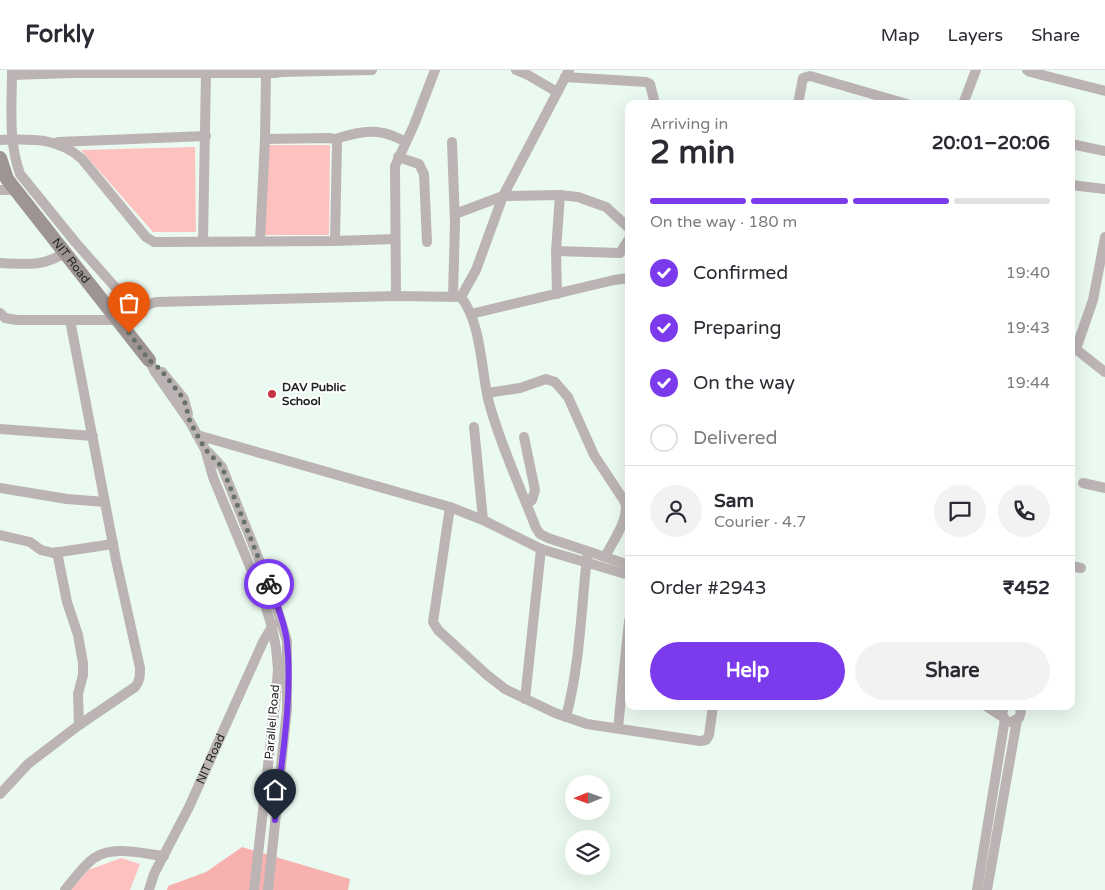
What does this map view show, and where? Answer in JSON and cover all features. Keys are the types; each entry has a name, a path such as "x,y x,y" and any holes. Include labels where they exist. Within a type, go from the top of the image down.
{"main road":[{"name":"NIT Road","path":"0,158 7,178 149,360"}],"street":[{"path":"147,304 124,293 116,286 26,184 20,174 15,162 12,140 12,72 73,71 206,74 224,72 266,73 282,71 372,70"},
{"path":"396,296 394,171 398,157 435,70"},
{"path":"516,70 557,92"},
{"path":"965,100 976,70"},
{"path":"1027,70 1105,92"},
{"path":"260,241 266,73"},
{"path":"457,296 476,270 503,196 567,73 646,82 650,84 655,100"},
{"path":"202,241 206,74"},
{"path":"799,100 804,78 810,76 892,100"},
{"path":"265,139 335,139 349,135 376,132 406,142"},
{"path":"0,140 27,139 55,142 206,136"},
{"path":"335,139 337,144 336,241"},
{"path":"55,142 73,151 82,159 146,237 154,242 394,239"},
{"path":"452,142 457,296 471,314 487,393 495,421 527,504 540,534 625,564"},
{"path":"1075,145 1105,150"},
{"path":"398,157 419,164 424,174 427,242"},
{"path":"1075,186 1105,190"},
{"path":"0,190 16,190"},
{"path":"557,294 556,251 560,195"},
{"path":"455,214 503,196 560,195 578,197 606,207 625,224"},
{"path":"1075,345 1093,300 1105,237"},
{"path":"556,251 620,253 625,245"},
{"path":"0,263 31,265 52,261 64,253"},
{"path":"471,314 625,279"},
{"path":"0,313 6,318 17,320 119,320 130,316 147,304 156,302 457,296"},
{"path":"0,794 28,764 79,725 135,687 140,677 140,668 113,544 70,320"},
{"path":"1075,349 1105,372"},
{"name":"NIT Road","path":"149,360 160,369 184,399 190,422 197,435 205,449 222,467 273,594 280,617 263,642 189,806 154,874 149,890"},
{"path":"487,393 520,388 546,379 555,382 568,398 594,455 625,504"},
{"path":"474,428 482,520"},
{"path":"0,430 93,436"},
{"path":"197,435 450,507 482,520 541,549 625,574"},
{"path":"524,437 535,490 532,500 527,504"},
{"name":"NIT Road","path":"205,449 213,477 263,598 272,627"},
{"path":"1083,483 1105,488"},
{"path":"0,488 67,500 105,502"},
{"path":"450,507 433,622 438,630 505,689 566,717 587,724 700,741 706,740 709,734 712,710"},
{"path":"605,557 622,522 625,511"},
{"path":"0,535 30,542 49,553 113,544"},
{"path":"525,699 541,549"},
{"path":"566,717 574,689 588,551"},
{"path":"57,552 66,602 78,635 84,663 78,694 79,725"},
{"name":"Parallel Road","path":"268,890 287,709 287,641 280,617"},
{"name":"Parallel Road","path":"254,890 278,669 272,627"},
{"path":"618,728 625,660"},
{"path":"987,890 1020,710"},
{"path":"1004,714 1011,722 1017,720"},
{"path":"977,890 1004,714"},
{"path":"65,890 79,872 94,858 106,853 119,851 164,856"}],"shaded area":[{"path":"267,145 330,145 329,235 265,235"},
{"path":"195,147 196,232 153,232 81,150"},
{"path":"242,847 350,879 348,890 167,890 168,886 206,872"},
{"path":"121,858 140,864 130,890 71,890 88,870"}],"way so far":[{"path":"129,333 149,360 160,369 184,399 190,422 205,449 222,467 269,584"}],"place":[{"name":"DAV Public School","path":"272,394"}],"route":[{"path":"269,584 287,641 288,672 287,709 275,820"}]}
